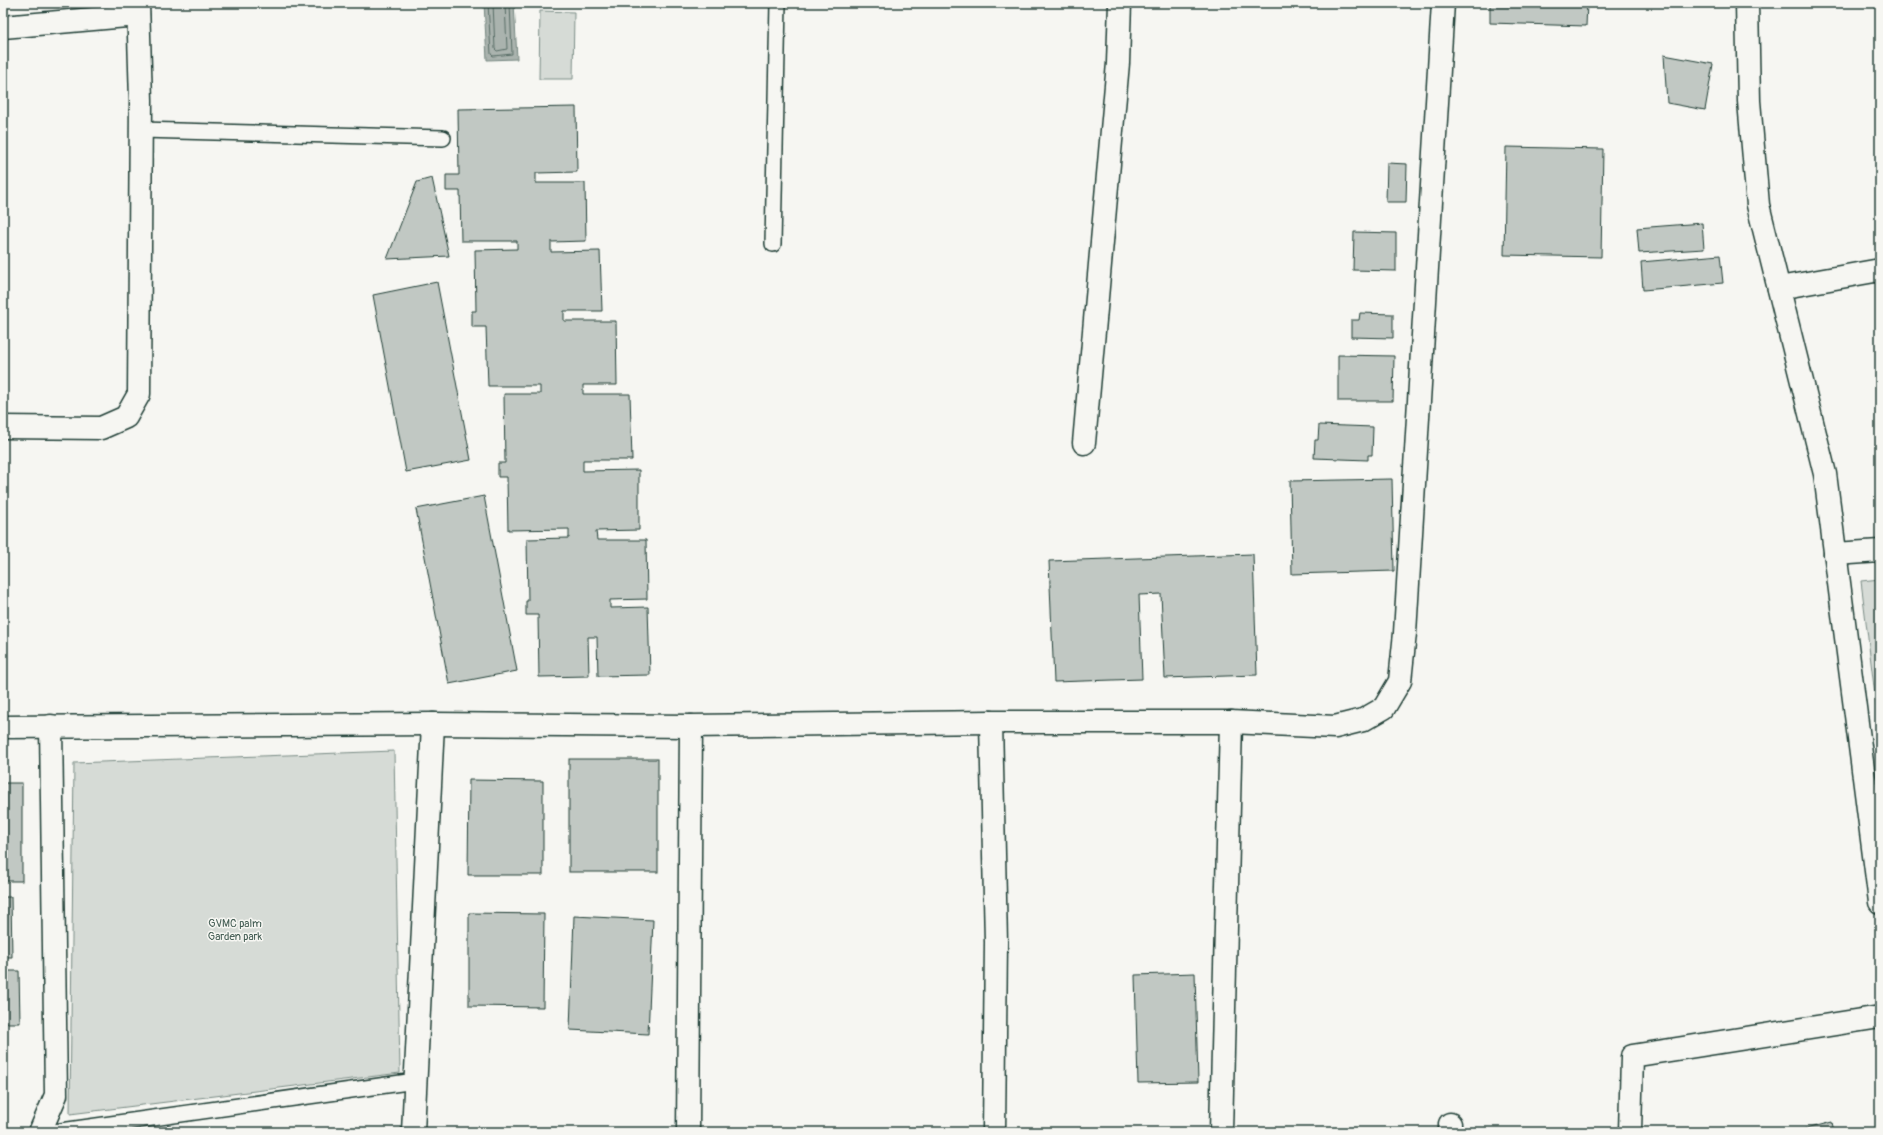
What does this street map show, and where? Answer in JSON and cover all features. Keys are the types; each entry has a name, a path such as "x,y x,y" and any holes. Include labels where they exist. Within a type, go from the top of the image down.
{"street":[{"path":"1084,443 1116,78 1120,3"},
{"path":"3,727 433,724 691,726 991,722 1231,722 1335,727 1363,720 1384,708 1400,681 1405,633 1444,3"},
{"path":"1747,3 1749,101 1758,205 1825,474 1880,902"},
{"path":"3,27 138,9 141,130 139,394 126,416 102,428 3,428"},
{"path":"1779,288 1880,270"},
{"path":"1835,554 1880,551"},
{"path":"991,722 996,942 994,1132"},
{"path":"1221,1132 1231,722"},
{"path":"413,1132 433,724"},
{"path":"40,1132 56,1095 52,726"},
{"path":"688,1132 691,726"},
{"path":"1630,1132 1632,1056 1880,1017"}],"lane":[{"path":"773,244 778,3"},
{"path":"141,130 443,138"},
{"path":"54,1132 415,1081"}],"green space":[{"path":"540,11 574,12 573,79 539,79"},
{"path":"1880,579 1880,736 1861,581"},
{"name":"GVMC palm Garden park","path":"394,751 400,1073 70,1114 74,763"}],"water":[{"path":"484,3 514,3 517,59 487,60"}],"building":[{"path":"1490,3 1587,3 1586,26 1490,23"},
{"path":"1664,55 1713,64 1705,110 1667,103"},
{"path":"576,107 577,172 536,173 536,183 585,183 586,241 551,242 551,252 600,251 602,311 564,311 564,321 616,321 617,385 583,385 583,394 630,394 632,460 583,460 583,471 639,470 639,530 596,531 597,540 646,540 647,599 610,600 610,608 648,607 650,675 598,676 597,637 588,637 589,676 539,677 538,615 526,615 526,601 528,601 527,539 569,538 569,529 508,530 507,477 498,477 498,463 505,463 504,394 540,394 540,386 488,386 486,327 472,327 472,311 476,311 475,250 517,249 517,241 461,241 460,191 446,191 446,175 459,175 458,109"},
{"path":"1506,147 1603,149 1601,257 1504,255"},
{"path":"1387,163 1407,164 1406,202 1386,202"},
{"path":"432,178 449,256 387,259 417,182"},
{"path":"1702,223 1704,249 1639,253 1637,228"},
{"path":"1354,232 1396,233 1396,271 1353,270"},
{"path":"1720,255 1723,283 1643,290 1641,262"},
{"path":"437,282 471,460 406,472 373,295"},
{"path":"1360,313 1393,314 1393,338 1351,337 1351,320 1359,320"},
{"path":"1338,355 1394,356 1393,401 1338,401"},
{"path":"1319,425 1373,427 1372,455 1368,455 1368,460 1314,458 1315,440 1318,440"},
{"path":"1392,479 1394,571 1292,574 1290,481"},
{"path":"484,496 517,671 449,684 416,509"},
{"path":"1253,554 1257,675 1165,678 1161,594 1139,595 1142,679 1054,682 1049,561"},
{"path":"569,759 658,759 658,872 569,872"},
{"path":"469,780 543,781 543,875 468,875"},
{"path":"3,783 22,783 22,881 3,881"},
{"path":"3,897 11,897 12,957 3,957"},
{"path":"469,913 544,914 543,1007 469,1006"},
{"path":"574,916 653,920 648,1034 570,1030"},
{"path":"3,971 19,971 20,1023 3,1023"},
{"path":"1195,973 1198,1082 1138,1083 1135,975"},
{"path":"1832,1122 1834,1132 1794,1132"}]}
